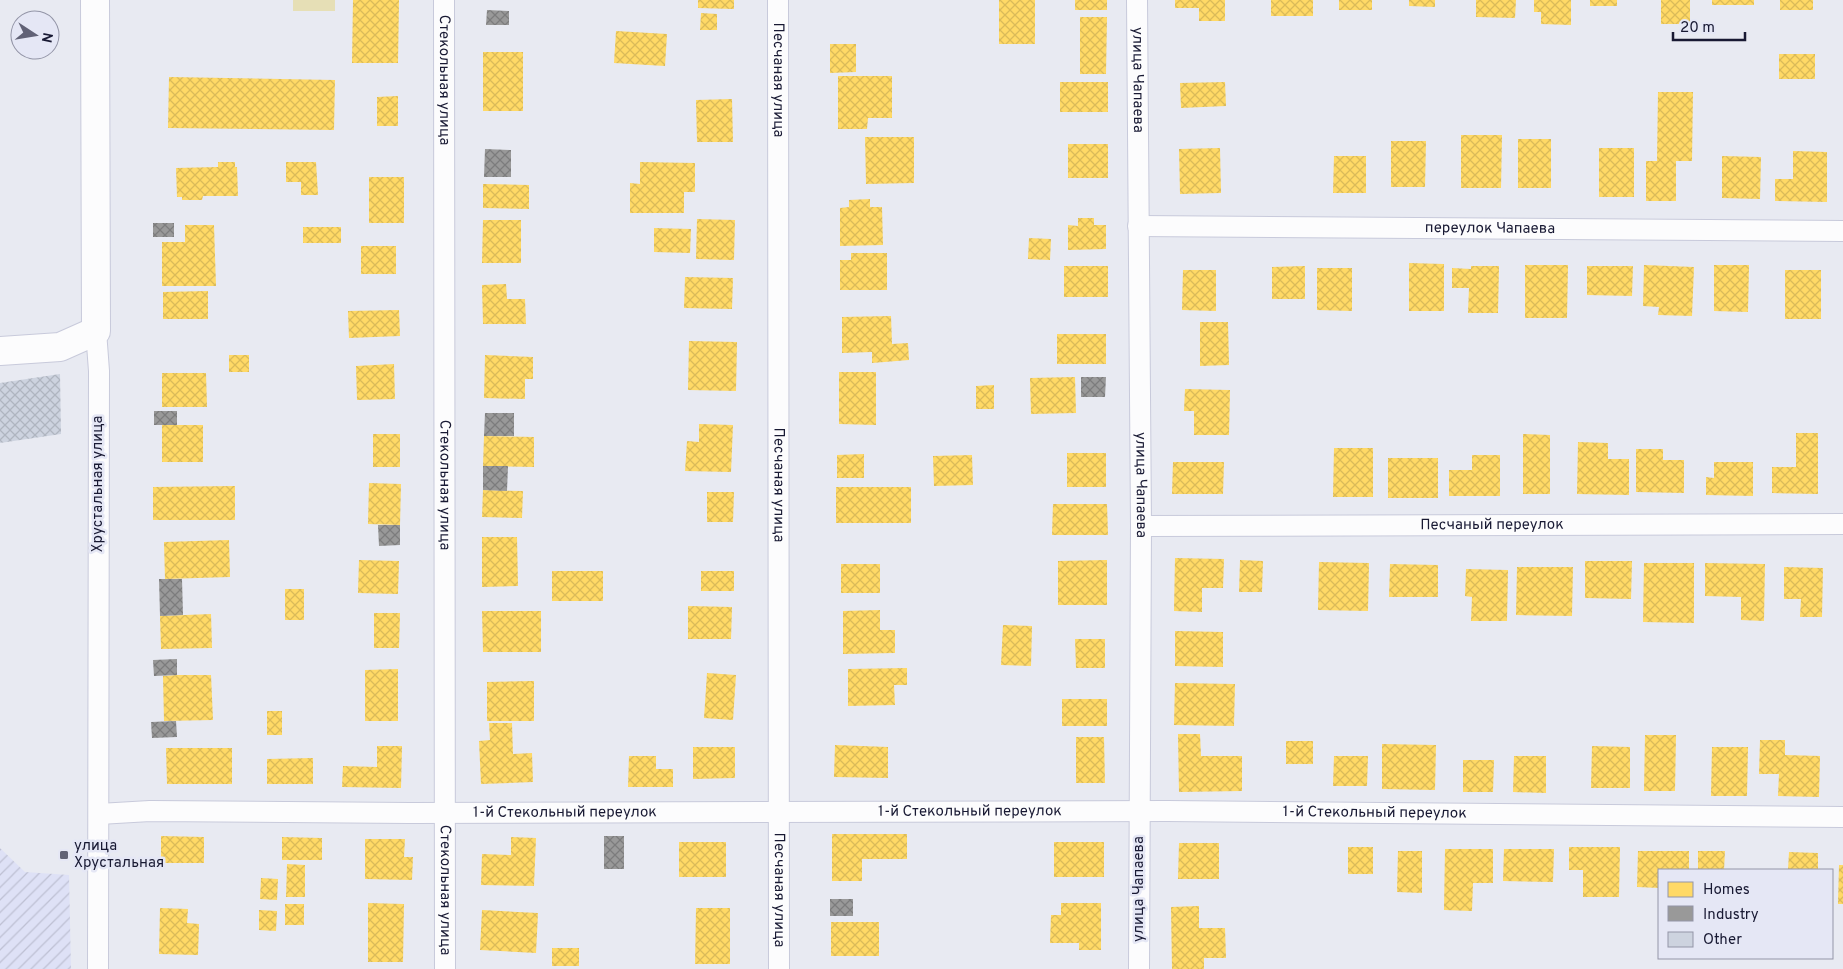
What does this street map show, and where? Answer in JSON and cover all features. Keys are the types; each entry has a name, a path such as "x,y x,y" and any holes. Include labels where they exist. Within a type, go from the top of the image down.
{"main road":[{"name":"Хрустальная улица","path":"95,0 96,331"},
{"path":"0,351 60,347 96,331"}],"street":[{"name":"Стекольная улица","path":"444,0 444,969"},
{"name":"Песчаная улица","path":"778,0 779,969"},
{"name":"улица Чапаева","path":"1137,0 1141,526 1140,969"},
{"name":"переулок Чапаева","path":"1138,226 1843,231"},
{"name":"Хрустальная улица","path":"96,331 99,371 98,969"},
{"name":"Песчаный переулок","path":"1141,526 1843,524"},
{"name":"1-й Стекольный переулок","path":"99,814 150,812 1139,811 1843,817"}],"shaded area":[{"path":"293,0 335,0 335,11 293,11"},
{"path":"0,848 25,872 69,875 71,969 0,969"}],"building: Homes":[{"path":"353,0 399,0 398,63 352,63"},
{"path":"698,0 734,0 734,9 698,8"},
{"path":"999,0 1035,0 1035,44 999,44"},
{"path":"1075,0 1107,0 1107,10 1075,10"},
{"path":"1175,0 1225,0 1225,21 1199,21 1199,8 1175,8"},
{"path":"1271,0 1313,0 1313,16 1271,16"},
{"path":"1339,0 1372,0 1372,10 1339,10"},
{"path":"1409,0 1435,0 1435,7 1409,6"},
{"path":"1476,0 1516,0 1515,18 1476,17"},
{"path":"1534,0 1571,0 1571,25 1541,24 1541,12 1534,12"},
{"path":"1590,0 1617,0 1617,6 1590,6"},
{"path":"1661,0 1690,0 1690,24 1661,24"},
{"path":"1712,0 1754,0 1754,5 1712,5"},
{"path":"1780,0 1813,0 1813,10 1780,10"},
{"path":"701,13 717,14 717,30 700,30"},
{"path":"1080,17 1107,17 1106,74 1080,74"},
{"path":"616,31 667,34 665,66 614,63"},
{"path":"830,44 856,44 856,72 830,73"},
{"path":"483,52 523,52 523,111 483,111"},
{"path":"1779,54 1815,54 1815,79 1779,79"},
{"path":"838,76 892,76 892,118 868,118 867,129 838,129"},
{"path":"169,77 335,80 334,130 168,128"},
{"path":"1060,82 1108,82 1108,112 1060,112"},
{"path":"1225,82 1226,106 1181,108 1180,83"},
{"path":"1658,92 1693,92 1692,161 1676,161 1676,201 1646,201 1646,161 1657,161"},
{"path":"398,96 398,126 377,126 377,97"},
{"path":"732,99 733,142 697,142 696,100"},
{"path":"1461,135 1502,135 1501,188 1461,188"},
{"path":"865,137 914,137 914,183 866,184"},
{"path":"1518,139 1551,139 1551,188 1518,188"},
{"path":"1391,141 1426,141 1425,187 1391,187"},
{"path":"1068,144 1108,144 1108,178 1068,178"},
{"path":"1220,148 1221,193 1180,194 1179,149"},
{"path":"1599,148 1634,148 1634,197 1599,197"},
{"path":"1793,151 1827,152 1827,202 1775,201 1775,179 1793,179"},
{"path":"1334,156 1366,156 1366,193 1333,193"},
{"path":"1722,156 1761,157 1760,199 1722,198"},
{"path":"218,162 235,162 235,167 237,167 238,196 203,196 202,200 182,200 182,197 177,197 176,168 218,167"},
{"path":"286,162 316,162 318,195 301,195 301,182 286,182"},
{"path":"640,162 695,163 695,192 684,192 684,213 630,213 630,183 640,184"},
{"path":"369,177 404,177 404,223 369,223"},
{"path":"483,184 529,185 529,209 483,208"},
{"path":"870,199 870,207 882,207 883,245 840,246 840,208 849,207 849,200"},
{"path":"1078,218 1094,218 1094,225 1106,225 1106,249 1068,250 1068,225 1078,226"},
{"path":"697,219 735,220 734,260 696,259"},
{"path":"483,220 521,220 521,263 482,263"},
{"path":"185,225 214,225 216,286 162,286 162,242 185,242"},
{"path":"303,227 341,227 341,243 303,243"},
{"path":"654,228 691,229 690,253 654,252"},
{"path":"1029,238 1051,239 1050,260 1028,259"},
{"path":"361,246 396,246 396,274 361,274"},
{"path":"851,253 887,253 887,290 840,290 840,260 851,260"},
{"path":"1409,263 1444,264 1444,311 1409,311"},
{"path":"1525,265 1568,265 1567,318 1525,318"},
{"path":"1644,265 1694,267 1692,316 1658,315 1659,307 1643,306"},
{"path":"1714,265 1749,265 1748,312 1714,311"},
{"path":"1064,266 1108,266 1108,297 1064,297"},
{"path":"1305,266 1305,299 1272,299 1272,267"},
{"path":"1471,266 1499,266 1498,313 1468,313 1469,288 1452,288 1452,268 1471,269"},
{"path":"1587,266 1633,266 1632,296 1587,295"},
{"path":"1317,268 1352,268 1352,311 1317,310"},
{"path":"1183,270 1216,270 1216,311 1182,310"},
{"path":"1785,270 1821,270 1821,319 1785,319"},
{"path":"685,277 733,278 732,309 684,308"},
{"path":"506,284 507,299 525,299 526,324 483,324 482,285"},
{"path":"208,291 208,319 163,319 163,292"},
{"path":"399,310 400,336 349,338 348,311"},
{"path":"891,316 892,344 908,343 909,360 872,363 872,352 842,353 842,317"},
{"path":"1200,322 1228,322 1229,365 1200,366"},
{"path":"1057,334 1106,334 1106,364 1057,364"},
{"path":"689,341 737,342 736,391 688,390"},
{"path":"229,355 249,355 249,372 229,372"},
{"path":"485,355 533,357 533,379 525,379 525,399 484,398"},
{"path":"394,364 395,399 357,400 356,366"},
{"path":"839,372 876,372 876,425 839,424"},
{"path":"162,373 206,373 207,407 162,407"},
{"path":"1075,377 1076,413 1031,414 1030,378"},
{"path":"994,385 994,409 976,409 976,386"},
{"path":"1185,389 1230,390 1229,435 1194,435 1194,411 1184,411"},
{"path":"699,424 733,425 731,472 685,471 687,441 699,442"},
{"path":"162,425 203,425 203,462 162,462"},
{"path":"1796,433 1818,433 1818,494 1772,493 1772,467 1796,467"},
{"path":"373,434 400,434 400,467 373,467"},
{"path":"1523,434 1550,435 1550,494 1523,494"},
{"path":"484,436 534,437 534,467 483,466"},
{"path":"1578,442 1608,443 1608,459 1629,459 1629,495 1577,494"},
{"path":"1334,448 1373,448 1373,497 1333,497"},
{"path":"1636,449 1663,449 1663,460 1684,460 1684,493 1636,492"},
{"path":"1067,453 1106,453 1106,487 1067,487"},
{"path":"864,454 864,478 837,478 837,455"},
{"path":"972,455 973,485 934,486 933,456"},
{"path":"1472,455 1500,455 1500,496 1449,496 1449,470 1472,470"},
{"path":"1388,458 1438,458 1438,498 1388,498"},
{"path":"1173,462 1224,462 1223,494 1172,494"},
{"path":"1714,462 1753,462 1753,496 1706,495 1706,477 1714,478"},
{"path":"369,483 401,484 400,525 368,524"},
{"path":"235,486 235,520 153,520 153,487"},
{"path":"836,487 911,487 911,523 836,523"},
{"path":"483,490 523,491 522,518 482,517"},
{"path":"707,492 734,492 733,522 707,522"},
{"path":"1053,504 1107,504 1108,535 1052,535"},
{"path":"482,537 517,537 518,586 482,587"},
{"path":"229,540 230,577 165,579 164,542"},
{"path":"1175,558 1224,559 1223,588 1202,588 1202,612 1174,611"},
{"path":"359,560 399,561 398,594 358,593"},
{"path":"1107,560 1107,605 1058,605 1058,561"},
{"path":"1240,560 1263,561 1262,592 1239,592"},
{"path":"1585,561 1632,561 1631,599 1585,598"},
{"path":"1319,562 1369,563 1368,611 1318,610"},
{"path":"1644,563 1694,563 1694,623 1643,622"},
{"path":"1705,563 1765,564 1764,621 1741,620 1741,597 1705,596"},
{"path":"841,564 880,564 880,593 841,593"},
{"path":"1390,564 1438,565 1438,597 1389,597"},
{"path":"1517,567 1573,567 1572,616 1516,615"},
{"path":"1784,567 1823,568 1822,617 1800,617 1801,599 1784,599"},
{"path":"1466,569 1508,570 1507,621 1471,621 1472,597 1465,596"},
{"path":"552,571 603,571 603,601 552,601"},
{"path":"701,571 734,571 734,591 701,591"},
{"path":"285,589 304,589 304,620 285,620"},
{"path":"688,606 732,607 731,639 688,639"},
{"path":"880,610 880,630 895,630 895,653 843,654 843,611"},
{"path":"482,611 541,611 541,652 483,652"},
{"path":"374,613 400,613 399,648 374,648"},
{"path":"211,614 212,648 161,649 160,616"},
{"path":"1003,625 1032,626 1031,666 1001,665"},
{"path":"1175,631 1223,632 1223,667 1175,666"},
{"path":"1075,639 1105,639 1105,668 1076,668"},
{"path":"907,668 907,685 894,685 895,705 848,706 848,669"},
{"path":"398,669 398,721 365,721 365,670"},
{"path":"707,673 736,675 733,720 704,718"},
{"path":"211,675 213,720 164,721 163,676"},
{"path":"534,681 534,721 487,721 487,682"},
{"path":"1175,683 1235,684 1234,726 1174,725"},
{"path":"1062,699 1107,699 1107,726 1062,726"},
{"path":"267,711 282,711 282,735 267,735"},
{"path":"489,723 512,723 513,754 532,753 533,782 481,784 479,741 490,740"},
{"path":"1178,734 1200,734 1201,756 1242,756 1242,791 1179,792"},
{"path":"1645,735 1676,735 1675,791 1644,791"},
{"path":"1076,737 1104,737 1105,783 1076,783"},
{"path":"1760,740 1785,740 1785,755 1820,756 1819,797 1778,796 1779,774 1759,774"},
{"path":"1286,741 1313,741 1313,764 1286,764"},
{"path":"1382,744 1436,745 1435,790 1382,789"},
{"path":"835,745 888,747 888,778 834,777"},
{"path":"377,746 402,746 401,788 342,787 343,766 377,767"},
{"path":"1592,746 1630,747 1630,788 1591,788"},
{"path":"693,747 735,747 735,778 693,779"},
{"path":"1712,747 1748,747 1747,796 1711,796"},
{"path":"166,748 232,748 232,784 167,784"},
{"path":"629,756 656,756 656,769 673,769 673,787 628,787"},
{"path":"1334,756 1368,756 1367,786 1333,786"},
{"path":"1514,756 1546,756 1546,793 1513,792"},
{"path":"313,758 313,784 267,784 267,759"},
{"path":"1463,760 1494,760 1493,792 1463,792"},
{"path":"832,834 907,834 907,859 862,859 862,881 832,881"},
{"path":"161,836 204,837 204,863 161,863"},
{"path":"282,837 322,838 322,860 282,860"},
{"path":"511,837 536,838 534,886 481,885 482,854 511,855"},
{"path":"365,839 405,839 404,857 413,857 412,880 365,879"},
{"path":"679,842 726,842 726,877 679,877"},
{"path":"1054,842 1104,842 1104,877 1054,877"},
{"path":"1179,843 1219,843 1219,879 1178,879"},
{"path":"1348,847 1373,847 1373,874 1348,874"},
{"path":"1569,847 1620,847 1619,897 1583,897 1583,870 1569,870"},
{"path":"1445,849 1493,849 1493,883 1473,883 1472,911 1444,910"},
{"path":"1504,849 1554,849 1553,882 1503,881"},
{"path":"1398,851 1422,851 1422,893 1397,892"},
{"path":"1638,851 1689,851 1689,869 1658,869 1658,888 1637,887"},
{"path":"1698,851 1725,851 1724,869 1698,869"},
{"path":"1789,852 1818,853 1818,869 1788,869"},
{"path":"287,864 305,865 305,897 286,897"},
{"path":"1839,865 1843,865 1843,904 1838,904"},
{"path":"261,878 278,879 277,900 260,899"},
{"path":"368,903 404,904 403,962 368,962"},
{"path":"1061,903 1101,903 1101,950 1079,950 1079,943 1050,943 1051,915 1061,915"},
{"path":"285,904 304,904 304,925 285,925"},
{"path":"1199,906 1199,928 1225,928 1226,958 1204,958 1204,969 1172,969 1171,907"},
{"path":"160,908 188,909 187,923 199,924 198,955 159,954"},
{"path":"696,908 730,908 730,964 695,964"},
{"path":"259,910 277,911 276,931 259,930"},
{"path":"482,910 538,913 536,953 480,950"},
{"path":"831,922 879,922 879,956 831,956"},
{"path":"552,948 579,948 579,966 552,966"}],"building: Industry":[{"path":"487,10 509,11 509,25 486,25"},
{"path":"485,149 511,150 511,177 484,177"},
{"path":"153,223 174,223 174,237 153,237"},
{"path":"1081,377 1106,377 1105,397 1081,397"},
{"path":"154,411 177,411 177,425 154,425"},
{"path":"485,413 514,413 514,436 484,436"},
{"path":"483,466 508,466 507,491 483,490"},
{"path":"378,525 400,525 400,545 379,546"},
{"path":"159,579 182,579 183,615 160,616"},
{"path":"177,659 177,675 154,676 153,660"},
{"path":"176,721 177,737 152,738 151,722"},
{"path":"604,836 624,836 624,869 604,869"},
{"path":"830,899 853,899 853,916 830,916"}],"building: Other":[{"path":"60,374 61,434 0,443 0,383"}],"place":[{"name":"улица Хрустальная","path":"64,855"}]}
